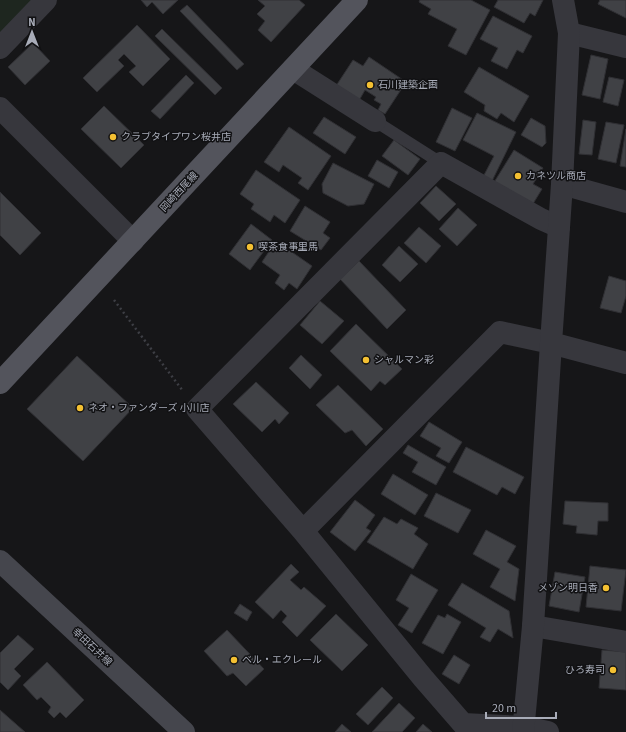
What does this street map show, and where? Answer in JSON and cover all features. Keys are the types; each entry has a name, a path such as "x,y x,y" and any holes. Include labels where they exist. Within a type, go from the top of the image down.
{"main road":[{"name":"岡崎西尾線","path":"0,383 357,0"},
{"name":"幸田石井線","path":"0,561 184,732"}],"street":[{"path":"0,48 46,0"},
{"path":"524,730 534,626 550,343 562,184 569,33 564,0"},
{"path":"569,33 626,47"},
{"path":"293,69 375,121"},
{"path":"0,108 133,241"},
{"path":"548,732 463,724 423,678 303,531 197,409 441,163 541,219 559,227"},
{"path":"562,184 626,202"},
{"path":"303,531 500,332 550,343 626,363"},
{"path":"534,626 626,642"}],"lane":[{"path":"375,121 441,163"}],"path":[{"path":"114,300 197,409"}],"shaded area":[{"path":"0,0 33,0 0,35"}],"building":[{"path":"141,0 178,0 163,14 152,2 147,7"},
{"path":"258,0 299,0 305,5 271,42 258,30 265,21 257,14 265,6"},
{"path":"420,0 471,0 490,10 466,55 448,46 457,29 428,14 431,9 419,2"},
{"path":"498,0 543,0 535,16 530,13 524,23 494,7"},
{"path":"600,0 626,0 626,18 598,4"},
{"path":"187,5 244,64 237,70 180,11"},
{"path":"493,16 532,36 523,53 517,50 507,69 491,61 498,48 480,39"},
{"path":"137,25 170,59 143,86 129,72 136,66 124,54 118,60 124,66 97,92 83,78"},
{"path":"162,29 222,88 215,95 155,36"},
{"path":"33,43 50,61 25,85 8,67"},
{"path":"591,55 608,59 600,99 582,95"},
{"name":"石川建築企画","path":"369,57 406,82 385,114 378,110 381,104 374,100 376,97 365,90 357,104 334,89 353,60 363,66"},
{"path":"479,67 529,96 514,122 501,113 497,119 484,111 485,105 464,92"},
{"path":"186,75 194,83 160,119 151,111"},
{"path":"609,77 624,80 618,106 603,102"},
{"name":"クラブタイプワン桜井店","path":"104,106 144,145 121,168 81,129"},
{"path":"452,108 472,118 455,151 436,142"},
{"path":"477,113 516,132 492,181 483,177 494,156 463,140"},
{"path":"324,117 356,137 345,154 313,133"},
{"path":"531,118 545,126 546,143 542,147 521,135"},
{"path":"583,120 596,122 592,155 579,154"},
{"path":"606,122 624,125 616,163 598,159"},
{"path":"289,127 331,156 308,190 298,183 302,178 283,165 279,172 264,162"},
{"path":"626,129 626,167 620,166"},
{"path":"394,140 420,159 408,175 382,156"},
{"name":"カネツル商店","path":"514,150 543,168 533,184 542,189 531,207 493,184"},
{"path":"377,160 398,172 389,188 368,176"},
{"path":"333,163 374,184 364,204 348,206 323,193 322,184"},
{"path":"256,170 300,200 285,223 274,215 270,222 251,209 254,204 240,194"},
{"path":"436,186 456,204 439,221 420,203"},
{"path":"0,192 41,233 20,255 0,235"},
{"path":"305,206 330,222 323,233 330,238 321,250 290,231"},
{"path":"458,208 477,225 457,246 439,229"},
{"name":"喫茶食事里馬","path":"251,224 272,240 250,270 229,254"},
{"path":"419,227 441,246 426,263 404,243"},
{"path":"276,241 312,266 297,289 289,283 284,290 275,283 280,275 262,262"},
{"path":"399,246 418,264 400,282 382,265"},
{"path":"359,261 406,310 387,329 340,279"},
{"path":"609,276 626,281 626,296 621,313 600,308"},
{"path":"320,301 344,321 322,344 300,325"},
{"name":"シャルマン彩","path":"356,324 402,369 385,385 380,381 371,391 330,351"},
{"path":"301,355 322,375 310,389 289,368"},
{"name":"ネオ・ファンダーズ 小川店","path":"77,356 133,408 83,461 27,409"},
{"path":"256,382 289,413 279,424 275,419 262,432 233,404"},
{"path":"338,385 383,429 366,446 352,430 345,433 316,405"},
{"path":"429,422 462,442 449,463 436,456 441,448 420,436"},
{"path":"408,445 446,467 436,485 412,472 418,462 403,453"},
{"path":"466,447 524,477 515,494 502,487 497,495 453,472"},
{"path":"393,474 428,495 415,515 381,494"},
{"path":"436,493 471,510 458,533 424,516"},
{"path":"355,500 375,515 366,528 371,531 355,551 330,532"},
{"path":"565,501 608,503 608,521 598,521 597,535 576,533 577,526 563,524"},
{"path":"384,517 397,524 401,519 418,528 414,534 428,544 413,569 367,542"},
{"path":"486,530 516,546 507,562 519,569 515,601 490,587 500,569 473,554"},
{"path":"291,564 299,572 290,580 301,590 304,587 326,606 297,637 282,622 287,616 281,610 273,619 255,602"},
{"name":"メゾン明日香","path":"590,566 626,570 621,611 586,607"},
{"path":"555,572 585,577 579,612 549,606"},
{"path":"411,574 438,590 412,633 398,625 409,608 396,600"},
{"path":"462,583 509,611 513,638 498,629 490,642 480,637 486,628 448,605"},
{"path":"240,604 252,612 247,621 234,613"},
{"path":"336,614 368,645 342,671 310,640"},
{"path":"447,614 461,622 443,654 422,643 438,615 445,618"},
{"name":"ベル・エクレール","path":"227,630 264,669 246,686 233,673 227,676 204,651"},
{"path":"18,635 34,649 14,669 21,676 8,690 0,682 0,653"},
{"name":"ひろ寿司","path":"602,650 626,652 626,690 599,688"},
{"path":"454,655 470,665 459,684 442,674"},
{"path":"47,662 84,700 66,718 60,712 54,718 48,712 51,707 41,697 37,700 23,685"},
{"path":"382,687 393,698 368,725 356,714"},
{"path":"399,703 415,718 402,732 372,732"},
{"path":"0,710 25,732 0,732"},
{"path":"342,724 351,732 335,732"},
{"path":"423,724 432,732 416,732"}],"place":[{"name":"石川建築企画","path":"370,85"},
{"name":"クラブタイプワン桜井店","path":"113,137"},
{"name":"カネツル商店","path":"518,176"},
{"name":"喫茶食事里馬","path":"250,247"},
{"name":"シャルマン彩","path":"366,360"},
{"name":"ネオ・ファンダーズ 小川店","path":"80,408"},
{"name":"メゾン明日香","path":"606,588"},
{"name":"ベル・エクレール","path":"234,660"},
{"name":"ひろ寿司","path":"613,670"}]}
